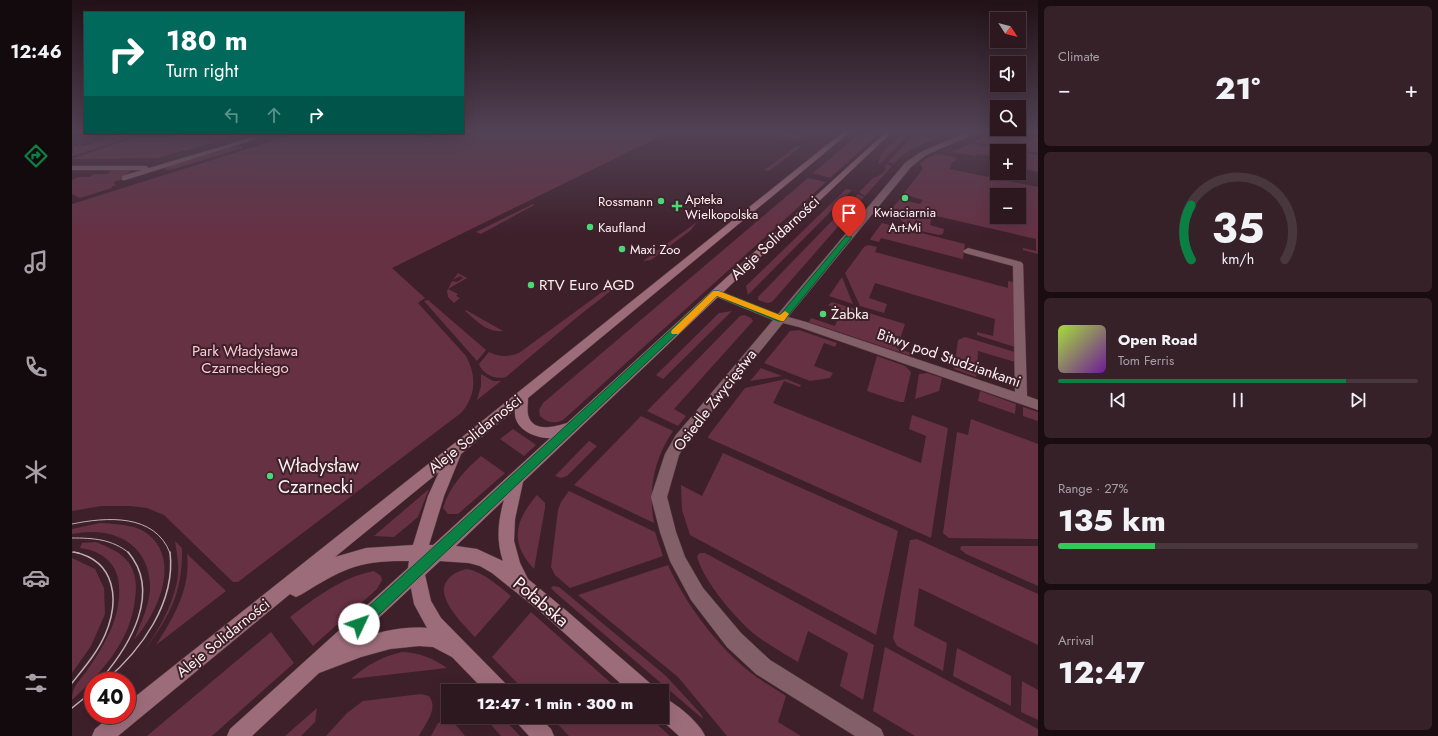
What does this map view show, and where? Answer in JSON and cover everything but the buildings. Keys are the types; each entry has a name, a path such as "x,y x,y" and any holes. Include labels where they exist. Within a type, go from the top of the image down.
{"street":[{"path":"125,178 162,166"},
{"name":"Aleje Solidarności","path":"102,736 456,451 805,166"},
{"name":"Aleje Solidarności","path":"237,736 853,166"},
{"name":"Osiedle Zwycięstwa","path":"874,736 766,670 730,636 697,594 678,561 659,497 672,454 678,444 907,166"},
{"path":"72,168 156,168 166,173"},
{"path":"968,251 1018,264 1021,399"},
{"name":"Bitwy pod Studziankami","path":"716,293 781,319 802,324 1038,405"},
{"path":"522,396 521,414 528,426 541,434 555,433 574,425"},
{"path":"456,451 436,496 419,553 416,572 423,604 435,624 492,684"},
{"path":"517,478 506,522 505,542 510,564 522,585"},
{"name":"Połabska","path":"265,605 337,564 358,557 378,554 437,552 468,555 484,560 501,569 522,585 636,684"},
{"path":"314,666 375,642 400,637 435,638 461,652"},
{"path":"669,713 695,736"},
{"path":"532,724 544,736"}],"green space":[{"path":"165,166 183,166 167,170 163,167"},
{"name":"Park Władysława Czarneckiego","path":"192,166 599,166 392,268 425,298 418,303 466,356 470,363 473,378 470,400 461,413 238,582 233,582 164,515 147,508 130,506 101,506 72,511 72,204"},
{"path":"769,166 775,166 769,171 764,170"},
{"path":"821,166 843,166 830,178 813,173"},
{"path":"885,166 892,166 865,196 859,192 873,178 886,170"},
{"path":"921,166 951,166 950,169 990,177 990,180 1004,180 1038,187 1038,254 1023,250 1023,248 1036,251 1036,239 932,215 930,225 944,229 943,234 939,235 912,229 890,211 900,199 920,204 923,200 903,194 923,169"},
{"path":"1026,166 1038,166 1038,172 1026,169"},
{"path":"113,169 132,170 121,177 124,179 113,182 116,185 111,187 112,188 80,198 72,194 72,180 78,177 89,177 94,174 107,174"},
{"path":"808,178 826,182 563,420 551,422 540,416 539,410 543,403"},
{"path":"846,189 852,190 748,295 746,286"},
{"path":"858,194 864,197 772,302 767,303 758,300 758,297"},
{"path":"533,204 534,205 481,234 476,232"},
{"path":"697,222 691,230 651,260 643,261"},
{"path":"882,223 965,244 963,259 1009,271 881,238 879,242 871,240 870,239"},
{"path":"868,245 877,247 875,252 1008,288 1008,281 1013,282 1015,347 977,335 977,332 993,336 995,319 875,283 869,298 887,304 884,313 860,306 845,273 864,247"},
{"path":"458,273 467,278 448,289 452,281 457,282 463,278 460,276 453,280"},
{"path":"842,277 853,304 829,296"},
{"path":"613,284 614,287 612,290 506,377 498,378 490,376 481,368 479,364 489,352 504,356 519,353"},
{"path":"448,289 458,294 456,296 460,298 454,303 448,297"},
{"path":"428,300 486,350 477,361 424,301"},
{"path":"832,302 905,324 897,348 914,354 908,355 809,322 811,318 835,326 841,310 828,305"},
{"path":"466,310 503,331 487,328 473,318 465,311"},
{"path":"732,311 663,379 656,375 719,313"},
{"path":"744,315 751,318 753,321 674,409 686,416 678,426 647,411 740,316"},
{"path":"799,330 837,343 835,347 824,343 814,366 833,373 830,378 810,381 764,363 790,331"},
{"path":"965,337 1015,352 1015,362 978,351 977,370 1007,380 1006,382 1000,382 977,374 976,377 954,369 958,340"},
{"path":"877,356 905,366 911,372 904,402 867,391"},
{"path":"761,368 782,376 750,381"},
{"path":"927,373 942,378 939,391 915,399 919,374"},
{"path":"481,374 493,381 501,381 477,400 481,386"},
{"path":"786,379 801,385 800,387 784,381 773,403 921,463 926,436 909,429 912,415 948,428 931,538 708,438 745,388"},
{"path":"980,391 1016,404 1015,414 978,401"},
{"path":"1023,407 1038,412 1038,421 1023,416"},
{"path":"641,416 673,431 661,452 654,475 652,486 652,510 654,523 574,485"},
{"path":"971,419 1038,444 1038,539 949,538 943,533 957,432 968,435"},
{"path":"513,429 536,445 524,456 500,439"},
{"path":"589,441 597,446 567,476 561,478 555,476"},
{"path":"723,453 898,531 876,635 690,535 682,510 681,485 702,496"},
{"path":"481,456 505,473 458,514 448,514 443,508 449,493 469,467"},
{"path":"429,489 418,517 394,537 374,536"},
{"path":"569,491 655,532 663,556 570,588 555,575 551,567 558,510 561,502"},
{"path":"537,495 545,503 545,508 534,569 521,550 518,541 518,532 524,514"},
{"path":"100,523 117,524 140,529 156,543 163,556 165,570 163,586 158,601 143,629 134,640 149,598 150,584 148,569 142,557 134,547 124,540 113,535 100,532 72,534 72,529"},
{"path":"917,539 1038,594 1038,645 919,588 914,626 947,643 943,671 897,646 893,638 910,540"},
{"path":"175,541 182,548 182,565 176,594 158,632 139,657 162,622 171,602 177,582 178,572"},
{"path":"96,542 118,553 129,563 135,580 135,599 128,629 113,655 100,672 86,672 102,648 112,626 119,602 118,578 109,561 93,551 80,548 82,543"},
{"path":"961,546 1038,546 1038,586 966,554 960,549"},
{"path":"700,553 705,553 874,645 863,700 840,686 848,653 808,631 798,662 758,637 741,622 713,588 700,566 697,556"},
{"path":"187,554 226,591 156,645 180,602 184,590 188,567"},
{"path":"72,558 95,569 104,588 105,614 91,646 72,673"},
{"path":"668,565 683,594 714,637 754,675 786,696 778,722 801,736 727,736 678,677 578,595"},
{"path":"467,569 485,576 511,596 475,637 458,619 448,604 444,589 446,582 450,577 455,573"},
{"path":"374,571 381,576 382,580 377,589 313,646 290,617 329,589 351,578"},
{"path":"553,586 559,587 666,676 701,714 703,719 669,690 669,684 662,684 551,588"},
{"path":"531,612 612,684 518,684 492,657"},
{"path":"271,632 294,663 212,736 147,736"},
{"path":"885,647 1038,729 1038,736 915,736 873,711"},
{"path":"957,648 1011,676 1011,706 953,676"},
{"path":"402,652 426,657 437,661 447,668 351,679 375,662 387,656"},
{"path":"84,674 84,689 72,700 73,691"},
{"path":"1022,681 1038,690 1038,720 1021,712"},
{"path":"421,694 429,696 432,701 432,711 419,736 326,736 347,713 363,701"},
{"path":"317,708 315,722 301,736 285,736"},
{"path":"438,723 455,724 465,736 431,736"},
{"path":"490,724 509,724 520,736 501,736"},
{"path":"558,724 657,724 670,736 569,736"}],"tram line":[{"path":"72,524 100,520 128,521 141,524 153,531 163,540 170,553"},
{"path":"72,538 102,540 123,548 128,552"},
{"path":"72,683 86,666 102,642 110,622 113,596 111,584 106,573 99,564 88,557 75,552"},
{"path":"107,672 123,650 131,634 138,618 142,601 142,584 138,568 128,552"},
{"path":"115,672 143,640 162,607 170,571 170,553"},
{"path":"72,708 84,698"}],"slow traffic":[{"path":"675,332 716,293 781,319 785,314"}],"place":[{"name":"Kwiaciarnia Art-Mi","path":"905,198"},
{"name":"Rossmann","path":"661,201"},
{"name":"Apteka Wielkopolska","path":"677,206"},
{"name":"Kaufland","path":"590,227"},
{"name":"Maxi Zoo","path":"622,249"},
{"name":"RTV Euro AGD","path":"531,285"},
{"name":"Żabka","path":"823,314"},
{"name":"Władysław Czarnecki","path":"270,476"}],"route":[{"path":"359,624 716,293 781,319 849,237"}]}
